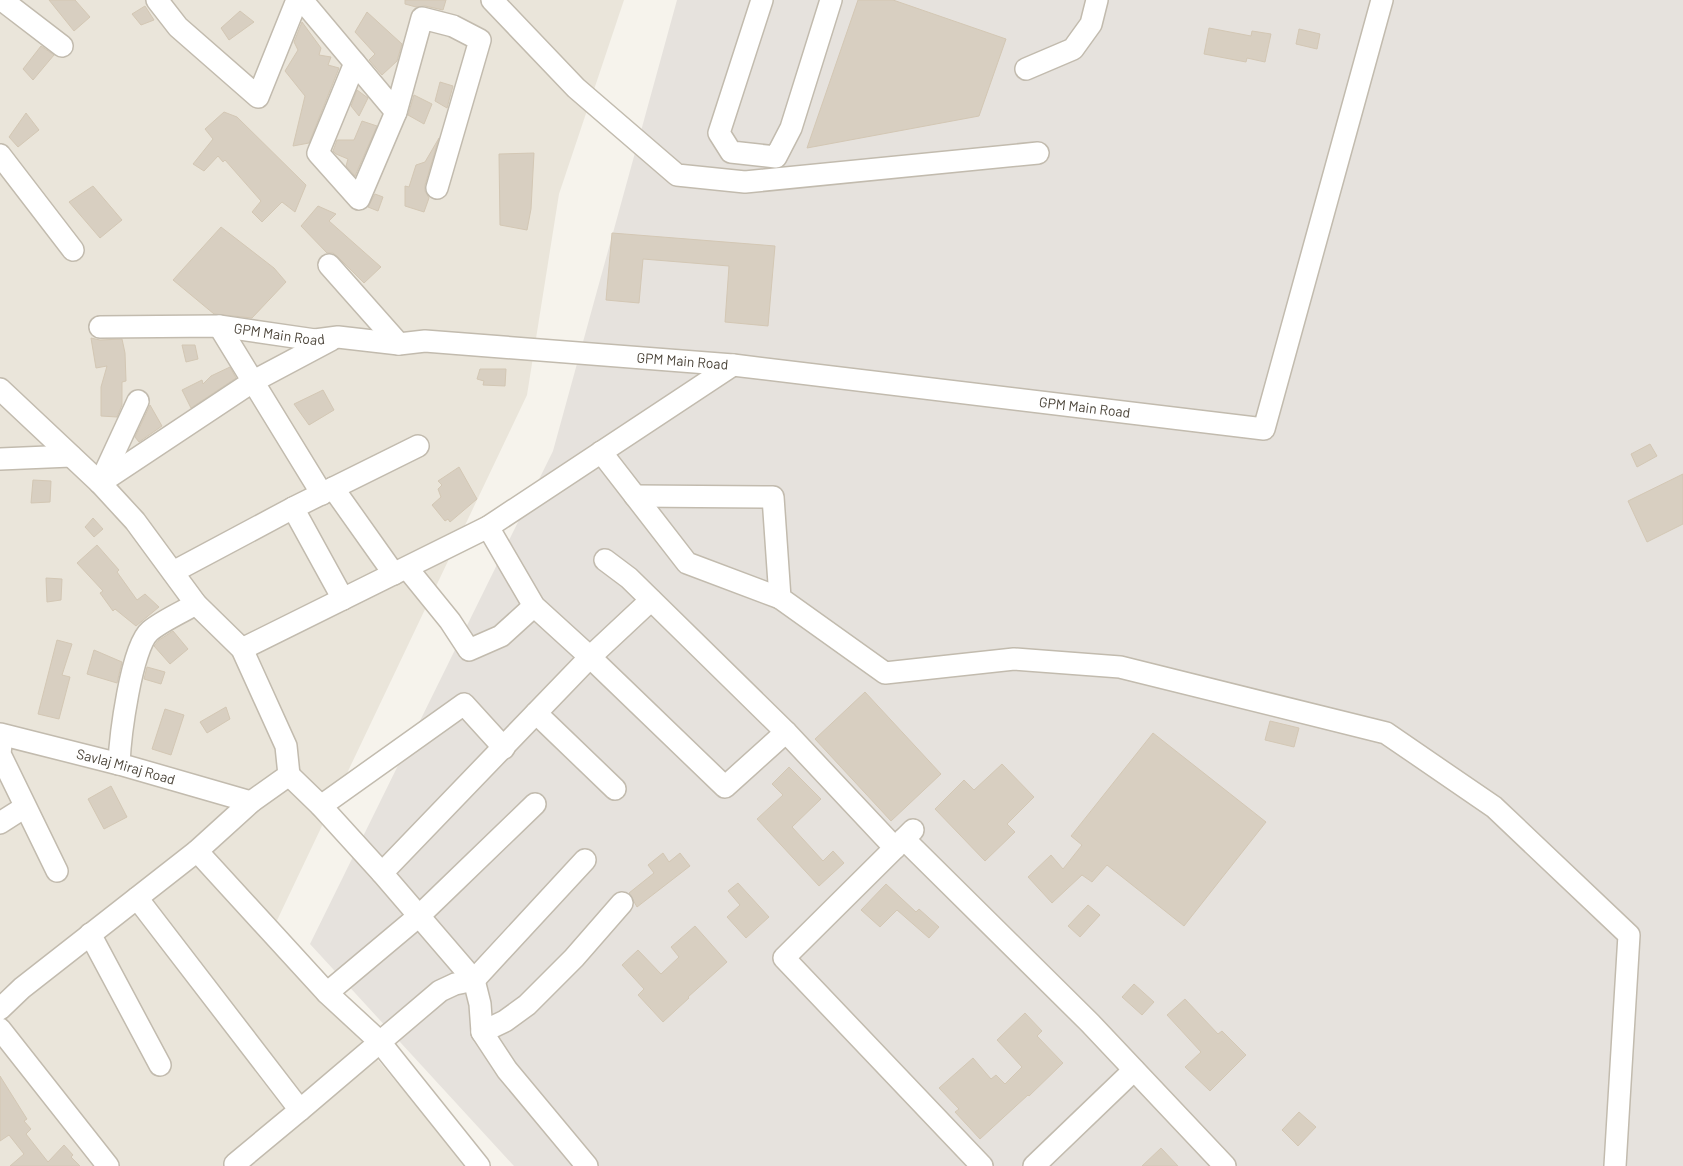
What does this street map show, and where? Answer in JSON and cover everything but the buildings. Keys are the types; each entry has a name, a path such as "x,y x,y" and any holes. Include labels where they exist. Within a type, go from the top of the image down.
{"street":[{"path":"2,0 62,46"},
{"path":"157,0 178,28 258,97 304,1 396,112"},
{"path":"492,0 576,88 677,175 745,182 1038,153"},
{"path":"762,0 719,133 731,152 776,157 792,128 831,0"},
{"path":"1026,69 1073,49 1091,24 1098,0"},
{"name":"GPM Main Road","path":"100,327 219,326 315,340 338,336 399,344 425,341 732,365 1264,429 1382,0"},
{"path":"355,64 318,153 359,200 396,112 422,18 453,26 480,40 437,188"},
{"path":"0,155 73,250"},
{"path":"329,265 399,344"},
{"path":"219,326 252,382 328,491 400,571 450,621 469,650 501,636 534,606"},
{"path":"100,483 252,382 338,336"},
{"path":"242,649 488,527 732,365"},
{"path":"0,389 100,483 135,522 196,604 242,649 286,746 289,776 321,806 382,872 474,980 480,1004 482,1032 507,1070 587,1166"},
{"path":"100,483 138,400"},
{"path":"173,572 293,508 418,446"},
{"path":"601,452 688,563 780,598 886,673 1014,659 1120,666 1386,734 1494,807 1629,935 1615,1166"},
{"path":"0,459 71,456"},
{"path":"635,496 773,498 780,598"},
{"path":"293,508 343,599"},
{"path":"488,527 534,606 590,657 725,787 786,732"},
{"path":"606,560 629,578 786,732 904,839 1090,1023 1225,1166"},
{"path":"382,872 590,657 651,600"},
{"path":"119,764 130,682 141,642 149,631 196,604"},
{"path":"321,806 464,704 504,748"},
{"path":"536,713 615,789"},
{"path":"1,735 0,754 57,871"},
{"name":"Savlaj Miraj Road","path":"1,735 119,764 251,802"},
{"path":"3,999 22,988 137,898 251,802 289,776"},
{"path":"327,993 420,915 535,804"},
{"path":"0,822 25,807"},
{"path":"904,839 784,958 982,1166"},
{"path":"196,850 327,993 378,1041 479,1166"},
{"path":"236,1166 234,1164 300,1110 378,1041 440,991 455,984 474,980 585,860"},
{"path":"137,898 300,1110"},
{"path":"482,1032 505,1021 527,1005 574,958 622,903"},
{"path":"90,934 160,1065"},
{"path":"0,1029 108,1166"},
{"path":"1034,1166 1134,1070"}],"shaded area":[{"path":"0,0 624,0 559,194 527,395 271,933 467,1166 0,1166"},
{"path":"677,0 1683,0 1683,1166 514,1166 310,944 553,451"}]}
